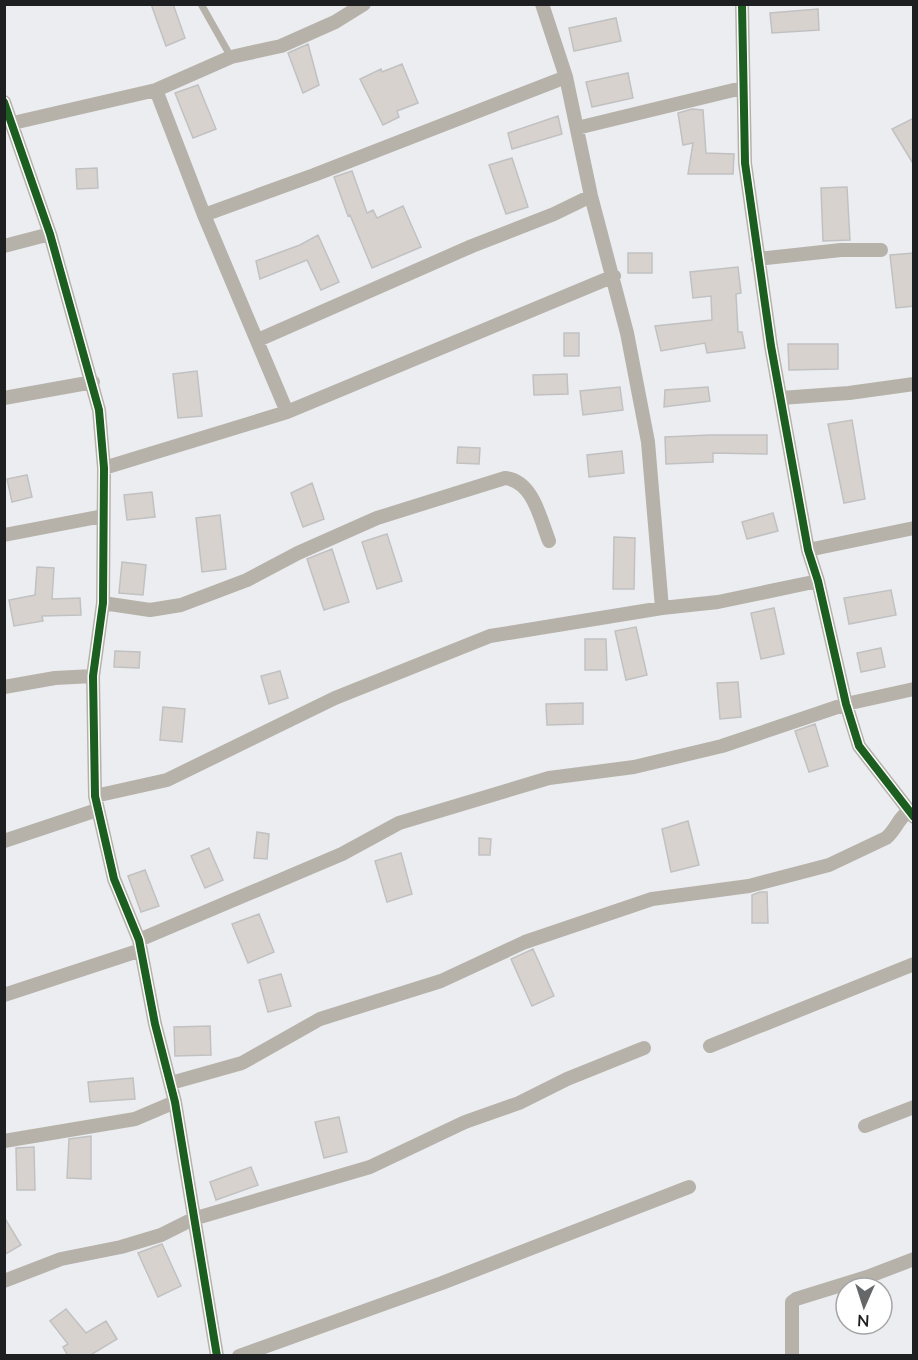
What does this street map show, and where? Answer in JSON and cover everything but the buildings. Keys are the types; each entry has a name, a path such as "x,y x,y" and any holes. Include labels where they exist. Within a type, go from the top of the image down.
{"street":[{"path":"13,123 156,90 231,57 281,46 335,22 364,4"},
{"path":"542,4 567,76 591,196 614,276 648,442 662,608"},
{"path":"171,1083 242,1063 320,1019 441,981 525,942 652,899 749,886 829,865 886,838 893,833 901,816 911,814 864,754 846,704 818,581 808,550 758,259 745,163 742,4"},
{"path":"204,215 314,175 567,76"},
{"path":"577,128 742,88"},
{"path":"156,90 204,215 287,412"},
{"path":"4,102 50,234 99,410 104,468 103,603 93,676 95,796 114,879 140,945 155,1024 176,1102 217,1356"},
{"path":"258,340 472,246 554,214 591,196"},
{"path":"4,246 50,234"},
{"path":"758,259 841,250 882,250"},
{"path":"104,468 287,412 614,276"},
{"path":"4,398 93,382"},
{"path":"781,398 849,393 914,384"},
{"path":"103,603 150,610 181,604 247,580 298,553 377,518 506,478 515,479 525,486 549,541"},
{"path":"4,535 102,516"},
{"path":"808,550 914,528"},
{"path":"95,796 167,780 335,698 490,636 662,608 718,602 818,581"},
{"path":"4,687 56,678 93,676"},
{"path":"4,995 140,945 342,854 399,823 549,778 634,767 722,746 846,704 914,690"},
{"path":"4,841 97,810"},
{"path":"710,1046 914,964"},
{"path":"4,1281 61,1259 121,1247 161,1235 194,1219 370,1167 465,1122 519,1103 567,1079 644,1048"},
{"path":"4,1141 135,1119 176,1102"},
{"path":"865,1126 914,1107"},
{"path":"238,1356 431,1287 689,1187"},
{"path":"792,1356 790,1310 792,1302 867,1278 914,1259"}],"lane":[{"path":"201,4 231,57"}],"cycle path":[{"path":"742,4 745,163 771,346 808,550 818,581 846,704 859,746 914,817"},
{"path":"4,102 50,234 99,410 104,468 103,603 93,676 95,796 114,879 139,940 155,1024 175,1102 217,1356"}]}
